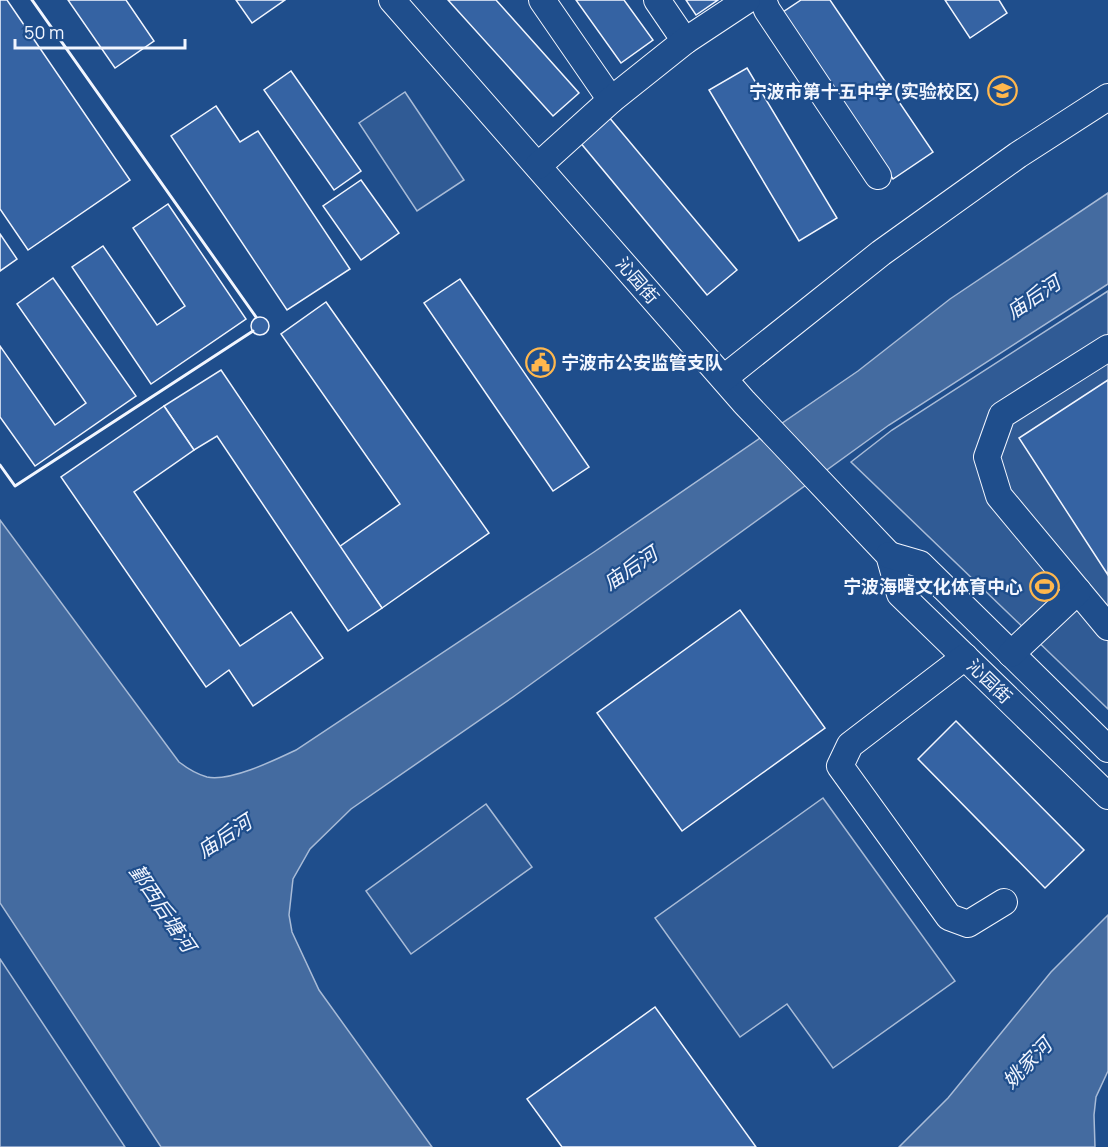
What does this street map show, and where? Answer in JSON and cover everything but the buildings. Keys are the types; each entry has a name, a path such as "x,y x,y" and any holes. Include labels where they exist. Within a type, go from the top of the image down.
{"street":[{"name":"沁园街","path":"392,0 744,402 890,555 900,594 1108,796"},
{"path":"542,0 611,100"},
{"path":"657,0 686,41"},
{"path":"538,166 611,100 686,41 747,0"},
{"path":"763,0 767,10 878,176"},
{"path":"724,378 881,253 1018,155 1108,97"},
{"path":"1108,348 1002,415 987,457 999,496 1108,627"},
{"name":"沁园街","path":"890,555 920,564 1108,749"},
{"path":"1011,654 1078,591"},
{"path":"965,657 850,745 840,765 949,917 968,924 1004,902"}],"shaded area":[{"path":"405,92 464,180 417,211 359,123"},
{"name":"宁波海曙文化体育中心","path":"1108,291 1108,709 851,462 892,430"},
{"path":"823,798 955,981 833,1068 787,1004 740,1037 655,918"},
{"path":"486,804 532,867 411,954 366,891"},
{"path":"0,959 125,1147 0,1147"}],"water":[{"path":"1108,193 1108,284 889,425 513,697 351,809 310,849 293,879 289,915 292,932 319,990 432,1147 161,1147 0,903 0,520 179,762 207,777 217,778 240,773 296,750 594,552 858,371 950,299"},
{"name":"姚家河","path":"1108,915 1108,1071 1096,1097 1095,1147 899,1147 948,1098 1051,972"}],"wall":[{"path":"32,0 256,317"},
{"path":"0,465 15,486 253,331"}],"place":[{"name":"宁波市第十五中学(实验校区)","path":"1002,91"},
{"name":"宁波市公安监管支队","path":"540,362"},
{"name":"宁波海曙文化体育中心","path":"1044,586"}],"water label":[{"name":"庙后河","path":"1033,297"},
{"name":"庙后河","path":"630,568"},
{"name":"庙后河","path":"224,836"},
{"name":"鄞西后塘河","path":"163,908"}]}
